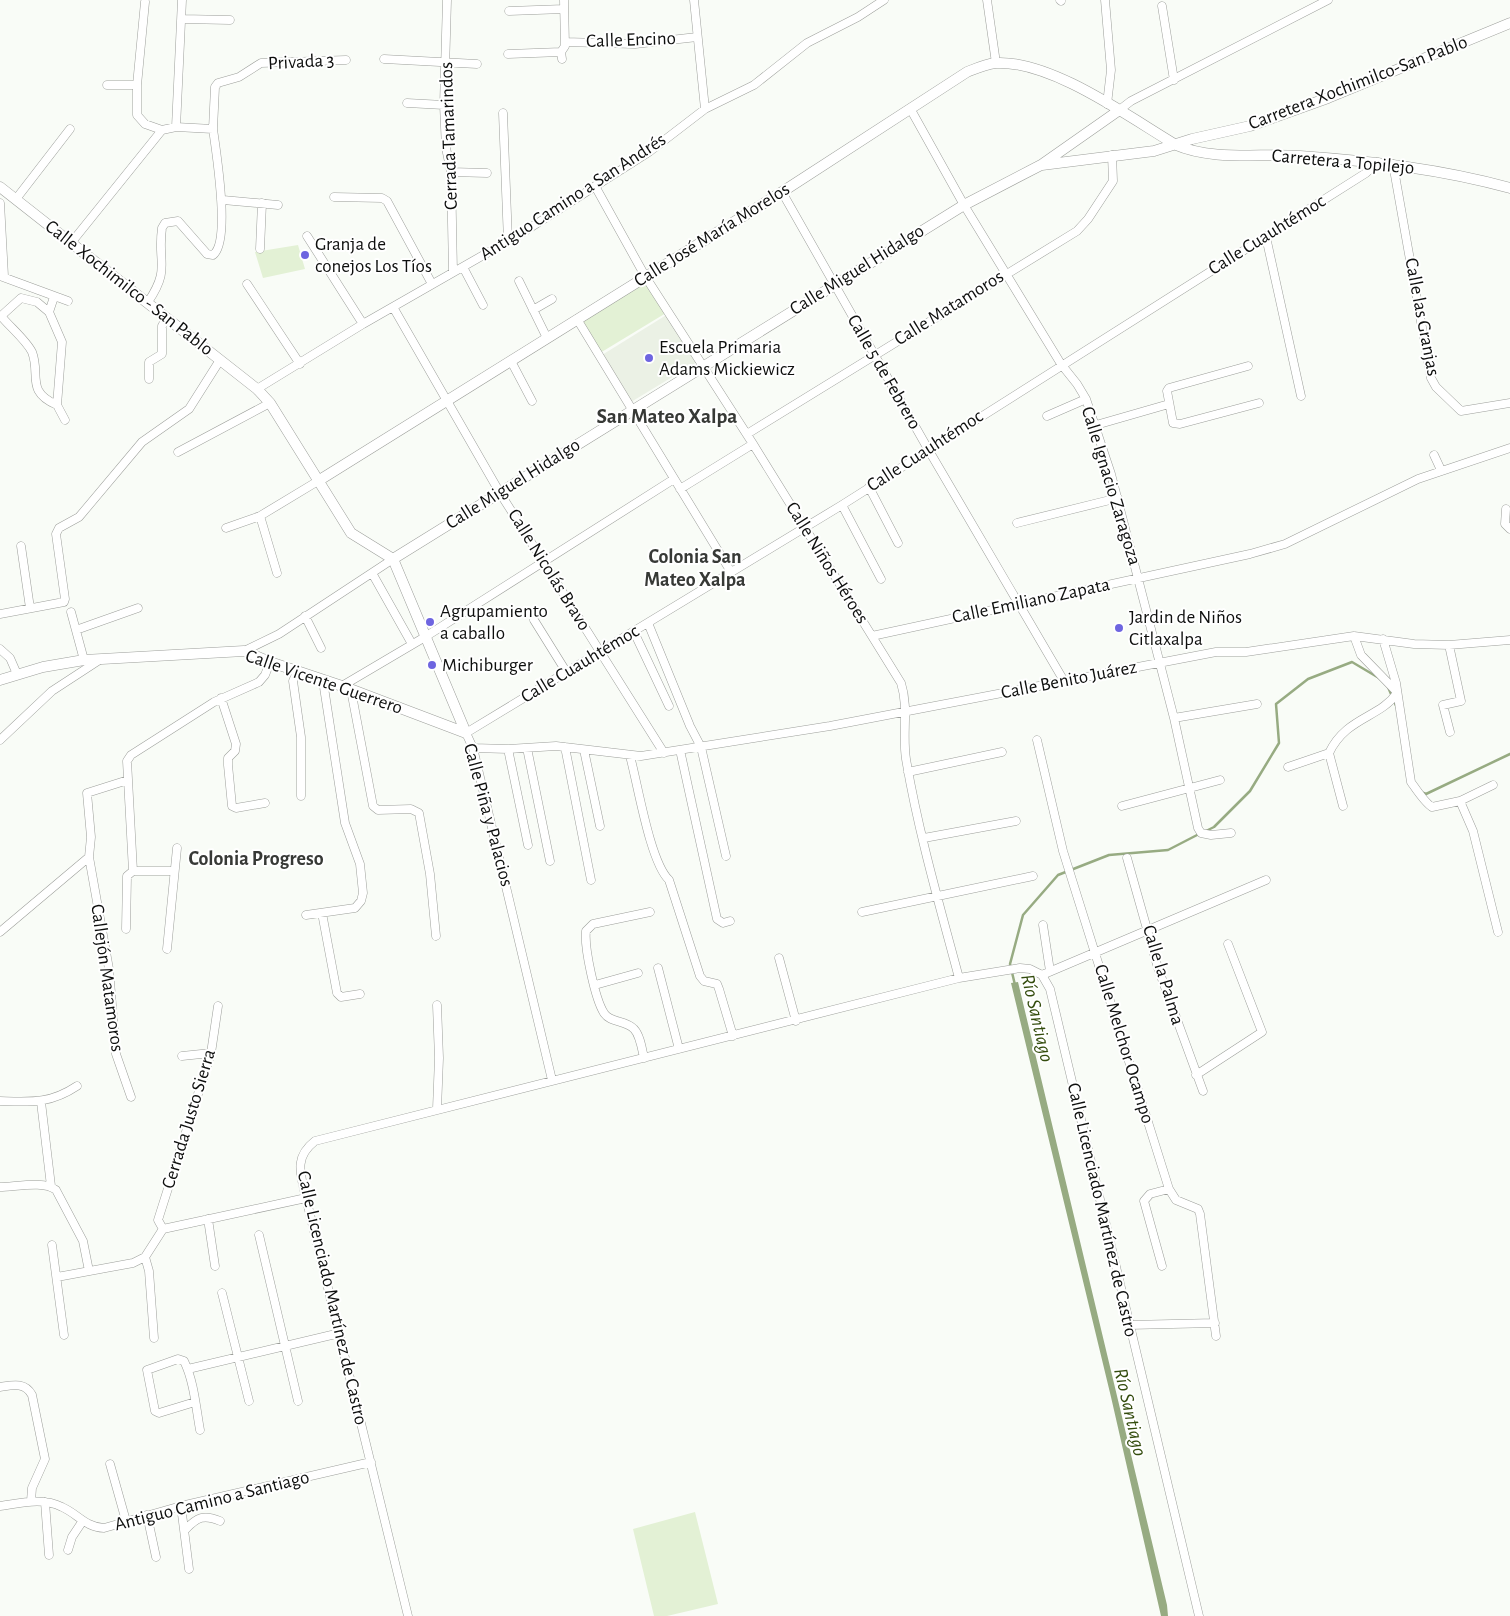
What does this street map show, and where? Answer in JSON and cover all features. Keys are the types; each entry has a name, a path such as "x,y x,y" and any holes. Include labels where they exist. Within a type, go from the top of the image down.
{"main road":[{"name":"Carretera Xochimilco-San Pablo","path":"1176,145 1273,119 1510,23"},
{"name":"Calle José María Morelos","path":"318,481 445,400 782,192 967,72 996,64 1011,64 1048,74 1078,87 1118,111"},
{"name":"Carretera a Topilejo","path":"1118,111 1176,145 1192,151 1276,154 1378,162 1468,176 1510,188"},
{"name":"Calle Miguel Hidalgo","path":"393,559 964,204 1041,165 1118,111"},
{"name":"Calle Miguel Hidalgo","path":"1041,165 1154,151 1176,145"},
{"name":"Calle Xochimilco - San Pablo","path":"0,187 257,390 270,403 351,533 393,559"},
{"name":"Calle Piña y Palacios","path":"393,559 466,733"},
{"name":"Calle Vicente Guerrero","path":"0,680 17,674 84,660 244,651 466,733"}],"street":[{"path":"176,127 182,0"},
{"name":"Cerrada Tamarindos","path":"447,0 444,105 446,148 451,172 453,272"},
{"path":"508,54 562,56 565,42 564,0"},
{"path":"694,0 705,109"},
{"name":"Antiguo Camino a San Andrés","path":"257,390 362,324 508,241 649,152 705,109 754,85 807,44 858,17 884,0"},
{"path":"988,0 996,64"},
{"path":"1105,0 1111,70 1108,104"},
{"path":"1118,111 1131,101 1316,4 1328,0"},
{"path":"145,2 137,85 137,115 145,124 162,130 176,127 213,130 223,200 218,248 213,255 207,254 178,221 171,221 162,228 163,267 161,280 148,302"},
{"path":"1162,6 1174,80"},
{"path":"509,10 564,9"},
{"path":"182,19 230,20"},
{"name":"Calle Encino","path":"565,42 635,44 697,37"},
{"path":"384,59 477,64"},
{"name":"Privada 3","path":"213,130 215,87 218,83 239,77 261,63 346,60"},
{"path":"108,85 137,85"},
{"path":"407,103 444,105"},
{"name":"Calle Ignacio Zaragoza","path":"911,110 964,204 1061,364 1086,399 1096,425 1118,498 1201,833 1210,835 1232,833"},
{"path":"503,113 508,241"},
{"path":"16,199 70,128"},
{"path":"71,243 162,130"},
{"name":"Calle Matamoros","path":"747,434 1083,225 1113,181 1112,155"},
{"name":"Calle Cuauhtémoc","path":"466,733 842,505 1061,364 1366,173 1378,162"},
{"name":"Calle las Granjas","path":"1393,164 1434,383 1461,411 1510,403"},
{"path":"451,172 487,172"},
{"name":"Calle Niños Héroes","path":"595,186 645,276 747,434 901,683 906,711 905,756 908,772 937,898 959,978"},
{"name":"Calle 5 de Febrero","path":"782,192 928,449 1064,681"},
{"path":"334,196 382,198 387,201 432,284"},
{"path":"223,200 278,205"},
{"path":"0,203 2,276 68,301"},
{"path":"260,249 262,203"},
{"path":"307,236 362,324"},
{"path":"1266,236 1301,396"},
{"path":"464,267 483,305"},
{"path":"518,281 547,338"},
{"path":"247,284 300,364"},
{"path":"49,312 54,297"},
{"path":"57,405 49,402 36,388 31,350 1,317 21,298 37,302 49,312 62,342 57,405 65,420"},
{"path":"533,310 552,299"},
{"name":"Calle Nicolás Bravo","path":"393,306 445,400 500,493 664,753"},
{"path":"149,379 148,362 160,358 162,354 162,326 166,319"},
{"path":"577,319 731,572"},
{"path":"0,614 59,604 65,599 56,534 59,528 79,517 142,442 189,409 220,360"},
{"path":"511,361 532,402"},
{"path":"1248,366 1169,388 1167,391 1173,422 1176,425 1260,404"},
{"path":"1047,416 1086,399"},
{"path":"178,452 270,403"},
{"path":"1096,425 1169,404"},
{"path":"680,489 753,444"},
{"name":"Calle Emiliano Zapata","path":"872,636 1138,579 1285,544 1418,479 1510,448"},
{"path":"1434,455 1441,470"},
{"path":"436,936 430,874 419,814 411,809 378,810 373,806 346,688 412,644 674,479"},
{"path":"226,528 260,516 318,481"},
{"path":"869,487 898,543"},
{"path":"1017,523 1118,498"},
{"path":"842,505 881,580"},
{"path":"1506,509 1505,524 1510,529"},
{"path":"260,516 277,573"},
{"path":"21,546 30,608"},
{"name":"Calle Miguel Hidalgo","path":"244,651 279,634 393,559"},
{"path":"372,573 412,644"},
{"path":"76,630 138,608"},
{"path":"71,612 84,660"},
{"path":"305,616 321,648"},
{"path":"534,620 567,673"},
{"path":"648,623 690,726 702,747 726,856"},
{"path":"634,632 669,706"},
{"path":"1354,636 1362,655 1394,697"},
{"name":"Calle Benito Juárez","path":"473,748 565,747 630,756 664,753 830,726 1216,652 1246,652 1354,636 1405,643 1449,645 1510,640"},
{"path":"1383,639 1411,782 1419,789 1425,803 1438,808 1460,801 1492,785"},
{"path":"1449,645 1461,701 1443,705 1450,732"},
{"path":"0,649 10,658 17,674"},
{"path":"0,740 52,691 101,659"},
{"path":"133,871 127,761 131,755 221,698 258,682 265,675 270,662"},
{"path":"297,672 293,681 301,737 301,796"},
{"path":"306,915 355,908 361,901 362,893 360,864 346,823 323,681"},
{"path":"1343,806 1329,754 1336,739 1358,721 1394,697"},
{"path":"221,698 236,744 235,751 228,758 232,806 236,808 265,803"},
{"path":"1174,718 1257,704"},
{"name":"Calle Piña y Palacios","path":"466,733 473,748 552,1080"},
{"name":"Calle Melchor Ocampo","path":"1037,740 1059,835 1169,1189"},
{"path":"565,747 591,880"},
{"path":"527,748 550,861"},
{"path":"508,749 528,845"},
{"path":"584,750 600,826"},
{"path":"680,750 717,919 722,923 730,921"},
{"path":"908,772 1002,752"},
{"path":"1288,767 1329,754"},
{"path":"630,756 662,873 669,880 700,976 704,981 717,984 720,988 732,1036"},
{"name":"Callejón Matamoros","path":"128,780 87,793 91,837 89,858 109,969 116,1054 131,1097"},
{"path":"1122,806 1220,780"},
{"path":"1460,801 1473,831 1498,932"},
{"path":"924,838 1016,820"},
{"path":"167,949 177,848"},
{"path":"0,932 89,858"},
{"name":"Calle la Palma","path":"1127,858 1158,968 1203,1091"},
{"path":"126,929 127,876 133,871 174,871"},
{"path":"862,912 937,898 1033,876"},
{"path":"1042,975 1266,880"},
{"path":"322,912 337,993 341,997 360,994"},
{"path":"644,1058 635,1030 626,1022 611,1019 604,1014 595,985 585,940 586,931 593,924 650,912"},
{"path":"1043,925 1050,971"},
{"path":"1196,1075 1262,1032 1228,944"},
{"path":"779,958 796,1021"},
{"path":"658,968 679,1049"},
{"name":"Calle Licenciado Martínez de Castro","path":"408,1616 306,1198 300,1161 306,1148 315,1142 552,1080 796,1021 959,978 1020,968 1030,969 1042,975 1050,989 1199,1616"},
{"path":"595,985 638,973"},
{"path":"437,1005 439,1058 437,1109"},
{"name":"Cerrada Justo Sierra","path":"163,1230 158,1220 211,1053 218,1006"},
{"path":"182,1056 211,1053"},
{"path":"0,1101 41,1102 62,1096 77,1086"},
{"path":"41,1102 51,1186 66,1206 83,1241 89,1271"},
{"path":"0,1187 51,1186"},
{"path":"1162,1266 1144,1201 1150,1194 1169,1189 1176,1200 1198,1209 1200,1214 1216,1336"},
{"path":"57,1277 133,1263 144,1257 163,1230 306,1198"},
{"path":"208,1219 214,1266"},
{"path":"259,1235 298,1401"},
{"path":"52,1245 64,1336"},
{"path":"144,1257 149,1271 154,1338"},
{"path":"222,1293 240,1356 249,1401"},
{"path":"1129,1325 1215,1323"},
{"path":"188,1369 340,1333"},
{"path":"195,1402 159,1412 155,1411 147,1370 181,1359 188,1369 195,1402 200,1430"},
{"path":"0,1387 23,1385 29,1388 32,1395 45,1459 32,1488 32,1501"},
{"name":"Antiguo Camino a Santiago","path":"0,1506 32,1501 45,1502 64,1507 82,1522 95,1528 104,1528 181,1506 371,1462"},
{"path":"110,1464 126,1522"},
{"path":"45,1502 49,1555"},
{"path":"181,1506 189,1569"},
{"path":"148,1515 156,1557"},
{"path":"185,1530 200,1516 208,1516 220,1521"},
{"path":"68,1550 72,1537 82,1522"}],"shaded area":[{"path":"298,245 305,269 263,278 255,252"},
{"path":"647,280 666,313 600,353 580,321"},
{"name":"Escuela Primaria Adams Mickiewicz","path":"668,314 697,362 631,402 602,355"},
{"path":"1018,982 1167,1605 1168,1616 1161,1616 1111,1397 1011,983"},
{"path":"695,1512 718,1604 667,1616 654,1616 633,1529"}],"waterway":[{"name":"Río Santiago","path":"1204,832 1214,827 1250,791 1279,743 1276,704 1308,679 1352,662 1379,678"},
{"name":"Río Santiago","path":"1388,687 1397,708"},
{"name":"Río Santiago","path":"1421,792 1426,794 1510,754"},
{"name":"Río Santiago","path":"1015,985 1010,964 1023,915 1058,875 1109,855 1168,850 1199,834"}],"place":[{"name":"Granja de conejos Los Tíos","path":"305,255"},
{"name":"Escuela Primaria Adams Mickiewicz","path":"649,358"},
{"name":"Agrupamiento a caballo","path":"430,622"},
{"name":"Jardin de Niños Citlaxalpa","path":"1119,628"},
{"name":"Michiburger","path":"432,665"}],"district":[{"name":"San Mateo Xalpa","path":"667,416"},
{"name":"Colonia San Mateo Xalpa","path":"695,568"},
{"name":"Colonia Progreso","path":"256,859"}]}
